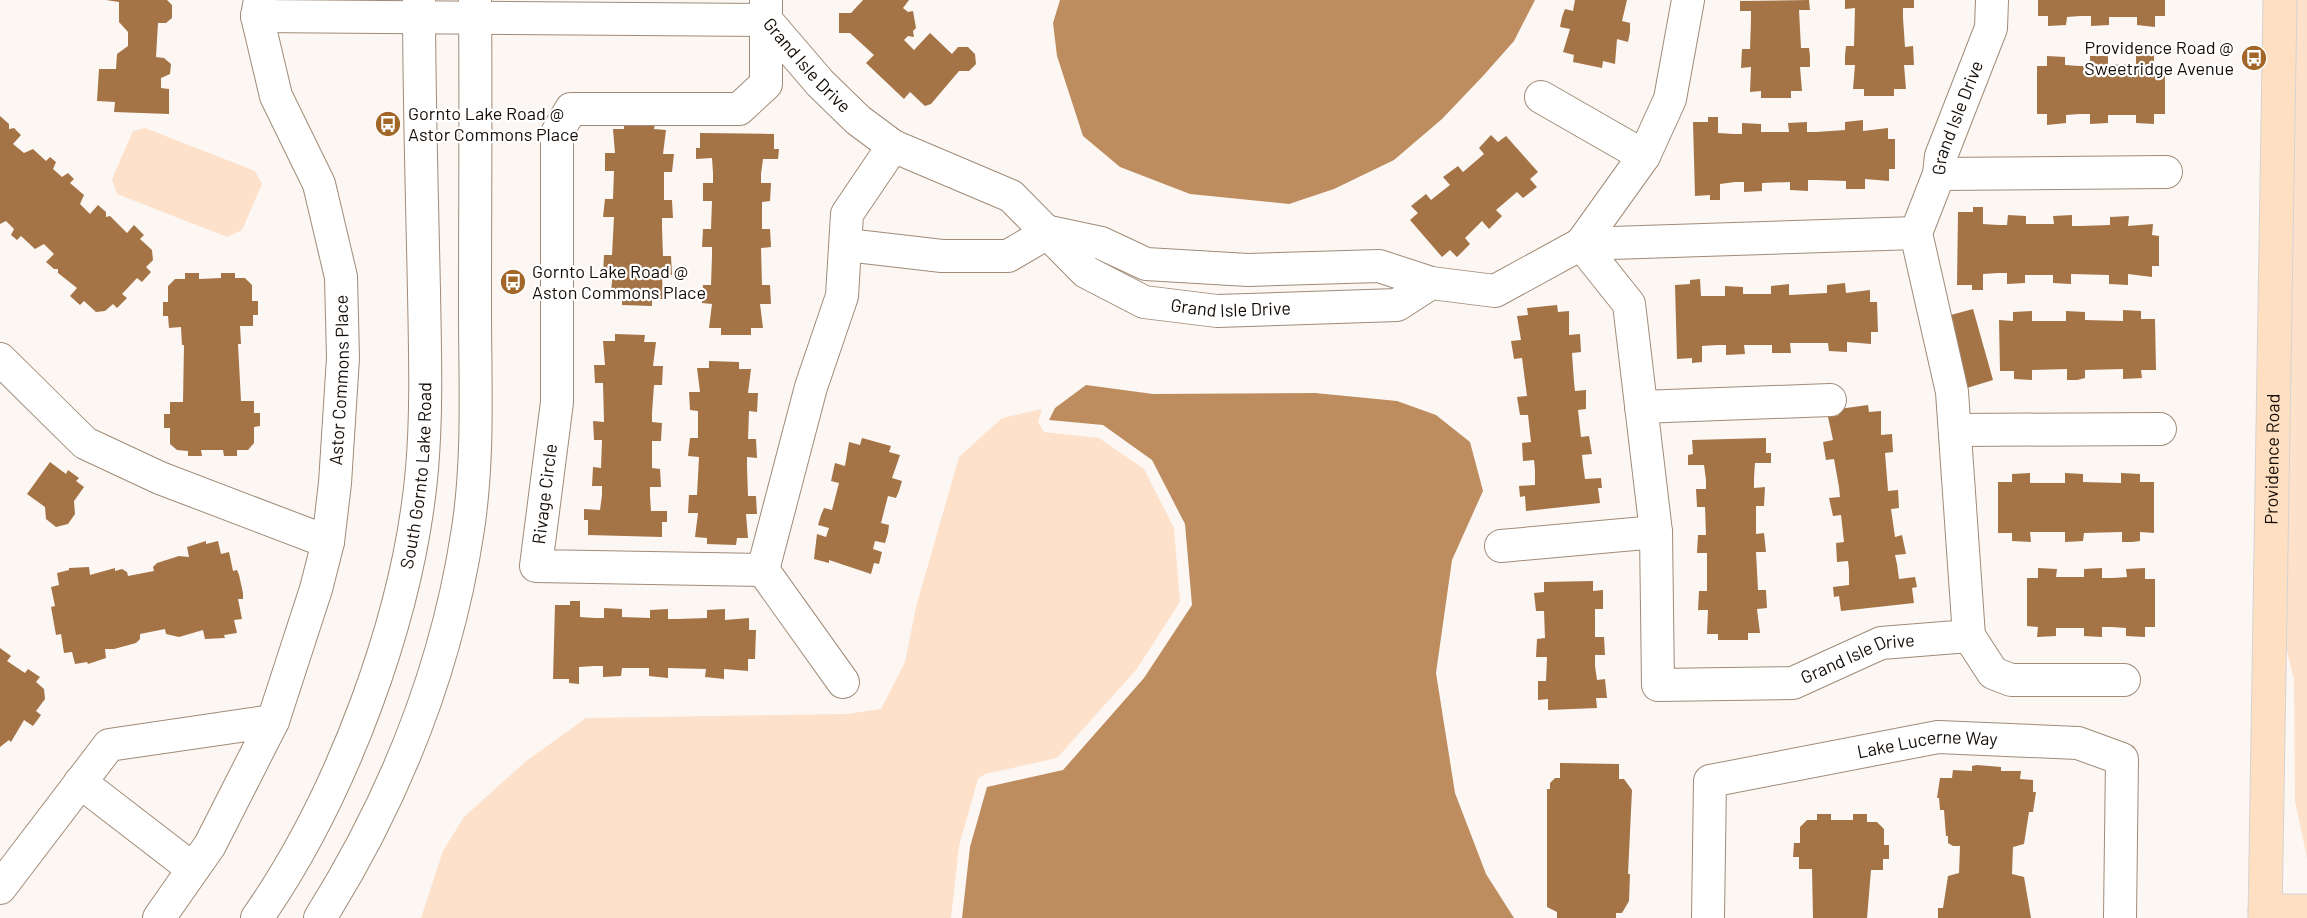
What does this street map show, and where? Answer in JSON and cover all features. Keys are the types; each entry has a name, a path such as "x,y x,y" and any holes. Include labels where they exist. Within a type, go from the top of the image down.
{"main road":[{"name":"Providence Road","path":"2265,914 2280,0"},
{"path":"2265,914 2307,911"}],"street":[{"name":"Grand Isle Drive","path":"1049,232 1101,243 1146,264 1257,270 1379,266 1431,283 1495,291 1581,244 1644,156 1670,99 1688,0"},
{"name":"Grand Isle Drive","path":"1581,244 1916,233 1939,174 1941,156 1991,28 1992,0"},
{"name":"Astor Commons Place","path":"159,918 210,845 273,721 316,589 328,542 335,483 343,358 341,277 319,184 288,125 276,96 258,8 419,9"},
{"name":"Grand Isle Drive","path":"419,9 766,10 820,83 858,120 893,147 1011,196 1086,272 1144,302 1217,311 1397,305 1431,283"},
{"name":"South Gornto Lake Road","path":"257,918 303,844 343,759 378,670 408,563 422,469 425,376 419,9"},
{"path":"320,918 352,867 390,792 416,726 448,623 468,528 475,444 475,9"},
{"name":"Rivage Circle","path":"763,570 536,566 557,402 556,133 572,109 739,110 766,84 766,10"},
{"path":"1541,97 1644,156"},
{"path":"843,682 763,570 811,387 842,296 847,245 847,214 893,147"},
{"path":"1939,174 2166,172"},
{"path":"847,245 942,256 1008,256 1049,232"},
{"path":"1916,233 1952,392 1957,430 1969,636 1993,674 2011,680 2124,680"},
{"name":"Grand Isle Drive","path":"1581,244 1629,304 1656,532 1658,685 1793,682 1881,643 1969,636"},
{"path":"1257,270 1257,310"},
{"path":"0,359 85,443 160,478 328,542"},
{"path":"1641,407 1830,400"},
{"path":"1957,430 2160,429"},
{"path":"1501,546 1656,532"},
{"path":"0,888 109,745 273,721"},
{"name":"Lake Lucerne Way","path":"1708,918 1710,781 1938,737 2078,743 2122,759 2120,918"},
{"path":"80,782 193,868"}],"shaded area":[{"path":"1060,0 1535,0 1514,41 1442,119 1394,160 1334,189 1289,204 1190,194 1120,167 1083,136 1057,56 1053,23"},
{"path":"2292,0 2307,0 2307,858 2295,801 2294,680 2282,630"},
{"path":"145,128 255,171 262,184 242,230 227,237 117,194 112,179 133,131"},
{"path":"1086,385 1153,394 1315,393 1397,401 1436,415 1470,442 1483,491 1452,560 1436,673 1455,793 1486,874 1514,918 962,918 970,847 987,787 1063,770 1144,678 1192,605 1185,524 1152,460 1103,425 1049,420 1055,408"},
{"path":"1042,409 1038,422 1044,432 1099,438 1144,469 1174,528 1180,602 1136,670 1057,758 985,774 978,779 959,846 951,918 421,918 443,851 464,817 525,762 586,718 847,714 881,709 905,662 916,607 959,457 1002,418"}],"building":[{"path":"106,0 167,0 172,5 172,18 166,23 158,23 156,57 164,58 171,64 170,74 161,78 161,88 169,89 169,114 114,112 115,102 97,101 99,69 116,69 117,54 128,46 128,32 119,22 119,2"},
{"path":"863,0 909,0 903,8 908,12 913,11 916,28 913,31 914,37 908,36 904,40 914,50 930,33 952,54 958,47 968,47 975,54 976,64 969,71 959,71 931,104 925,106 910,92 904,99 866,63 874,55 850,33 839,33 839,13 851,13"},
{"path":"1575,0 1627,0 1622,21 1630,23 1630,32 1628,42 1617,39 1615,64 1603,61 1602,68 1573,62 1574,55 1563,52 1570,29 1560,27 1562,17 1565,9 1573,11"},
{"path":"1809,0 1810,10 1799,10 1801,48 1809,48 1810,56 1810,67 1800,67 1802,91 1791,91 1791,98 1761,98 1761,91 1750,92 1751,67 1741,68 1742,49 1750,49 1751,11 1740,11 1740,1"},
{"path":"1845,0 1914,0 1914,8 1903,8 1905,47 1913,46 1914,65 1904,65 1906,89 1894,89 1894,96 1864,96 1864,89 1853,89 1855,65 1845,65 1845,55 1846,46 1854,46 1855,8 1845,9"},
{"path":"2038,0 2165,0 2165,16 2155,16 2155,27 2137,25 2137,17 2109,17 2109,25 2091,26 2091,16 2067,17 2066,25 2048,26 2048,16 2038,16"},
{"path":"2154,55 2154,66 2165,66 2165,114 2154,114 2154,124 2136,123 2136,115 2108,115 2108,123 2090,124 2090,114 2079,114 2066,115 2066,123 2047,125 2047,114 2037,114 2037,66 2047,66 2047,56 2065,57 2065,65 2090,66 2090,56 2108,56 2108,65 2136,64 2136,56"},
{"path":"0,116 9,124 9,129 14,128 21,135 13,144 24,153 33,149 46,161 50,157 56,162 53,169 62,177 68,173 74,179 70,183 84,195 80,204 90,214 98,205 106,212 106,217 110,216 127,233 134,225 144,235 140,239 152,250 153,260 146,267 151,272 142,282 137,278 122,294 127,298 117,308 113,304 105,311 96,312 84,301 80,305 70,296 77,288 58,273 58,269 54,269 46,262 54,254 44,244 35,249 21,236 17,240 11,235 14,229 6,221 0,224"},
{"path":"1708,117 1718,117 1718,133 1734,134 1742,134 1742,123 1761,124 1761,132 1789,132 1788,123 1807,122 1807,132 1816,132 1845,130 1845,122 1863,120 1863,131 1888,128 1888,139 1895,139 1895,169 1889,169 1889,181 1865,179 1865,189 1846,189 1846,181 1808,180 1808,191 1790,190 1790,182 1762,183 1762,191 1744,192 1744,182 1735,182 1720,184 1720,200 1710,200 1710,195 1695,196 1693,122 1708,122"},
{"path":"624,122 655,123 654,129 666,130 663,154 674,154 672,172 664,172 664,200 672,200 673,218 662,218 663,256 671,256 672,275 662,275 663,299 652,299 652,306 622,305 622,298 610,298 613,274 603,274 604,255 612,255 614,217 603,217 605,199 613,199 614,171 605,171 605,153 615,153 613,129 624,129"},
{"path":"700,133 774,134 774,149 779,149 778,159 763,159 761,174 761,183 771,183 770,201 762,202 762,229 770,229 771,247 761,248 762,285 770,285 771,304 760,304 763,328 751,328 751,335 721,335 721,328 709,328 712,304 702,303 703,285 711,285 712,256 712,247 702,247 703,229 711,229 712,201 703,201 703,183 713,183 713,173 712,158 696,159 696,148 700,148"},
{"path":"1491,135 1498,142 1506,136 1538,172 1530,179 1537,187 1523,198 1517,192 1496,210 1502,216 1489,229 1482,221 1465,238 1470,244 1457,257 1450,250 1442,257 1410,220 1418,213 1411,206 1426,194 1431,200 1450,185 1443,177 1458,166 1463,172 1484,154 1479,148"},
{"path":"1973,207 1983,207 1983,224 1998,225 2007,225 2008,215 2026,216 2026,224 2054,224 2053,216 2072,215 2072,226 2110,225 2110,217 2129,216 2128,226 2153,224 2152,235 2159,236 2159,266 2152,266 2152,277 2128,274 2128,285 2109,284 2109,275 2071,274 2071,284 2053,283 2053,275 2025,275 2025,283 2007,284 2007,273 1998,273 1983,274 1983,290 1972,290 1972,285 1957,285 1958,212 1973,212"},
{"path":"185,273 199,273 199,279 221,278 221,273 235,273 235,278 245,278 252,285 252,301 258,301 258,315 253,315 253,326 240,326 241,344 238,344 241,401 254,401 254,413 260,413 260,426 254,427 254,443 248,450 237,450 237,456 224,456 223,450 201,450 202,456 188,456 188,451 177,450 170,444 170,428 164,428 164,414 170,414 170,402 183,402 184,345 182,345 181,327 169,328 168,316 163,316 163,302 168,302 168,286 175,279 185,279"},
{"path":"1700,279 1701,296 1725,296 1725,286 1743,287 1743,294 1771,294 1771,286 1789,284 1789,295 1827,293 1827,285 1845,283 1846,293 1870,290 1870,302 1877,302 1878,332 1871,332 1871,344 1847,342 1847,352 1829,351 1828,343 1790,343 1791,353 1772,353 1772,345 1744,345 1745,354 1726,355 1726,345 1717,345 1702,346 1702,362 1692,363 1692,358 1677,359 1675,285 1690,284 1690,280"},
{"path":"1557,305 1558,312 1569,311 1569,335 1580,334 1581,352 1572,353 1574,382 1575,391 1586,390 1586,409 1578,410 1581,437 1589,436 1592,454 1582,455 1583,465 1585,479 1601,478 1602,488 1598,488 1600,503 1526,511 1525,496 1520,497 1519,486 1535,485 1535,470 1534,460 1523,461 1522,443 1531,442 1528,415 1520,415 1517,397 1527,396 1522,358 1514,359 1511,341 1521,340 1517,316 1528,315 1527,308"},
{"path":"1973,309 1993,380 1967,388 1947,316"},
{"path":"2123,310 2141,311 2141,319 2155,319 2156,370 2141,370 2142,378 2123,379 2123,369 2085,370 2085,378 2077,380 2067,380 2067,369 2032,370 2032,380 2014,379 2014,371 2000,371 1999,320 2013,321 2013,312 2032,311 2032,321 2066,321 2066,311 2085,312 2085,320 2123,321"},
{"path":"615,334 645,335 644,342 656,342 653,366 663,366 662,385 654,385 652,413 652,422 662,423 661,441 652,441 652,468 660,469 661,487 650,487 651,511 667,511 667,522 662,522 662,537 588,535 588,520 584,520 584,509 600,510 602,495 602,486 592,486 593,467 601,468 602,440 594,440 593,421 604,422 603,383 595,383 594,365 605,365 603,341 615,341"},
{"path":"709,361 739,362 739,369 751,369 748,393 758,393 757,412 749,411 748,439 756,439 757,458 747,457 748,496 756,496 757,514 746,514 748,538 737,538 736,545 707,544 707,538 695,537 698,513 688,513 689,495 697,495 699,457 688,456 690,438 698,438 698,411 690,410 689,392 700,392 697,368 709,368"},
{"path":"1868,405 1869,412 1881,411 1881,435 1892,434 1893,452 1885,453 1888,491 1898,490 1899,508 1891,509 1895,537 1902,535 1906,554 1895,555 1899,579 1915,577 1917,587 1912,588 1914,603 1841,611 1839,596 1834,597 1833,587 1849,585 1849,570 1848,561 1837,562 1836,543 1844,542 1841,515 1833,516 1829,498 1840,497 1839,487 1834,459 1826,460 1823,442 1833,440 1828,417 1839,415 1839,409"},
{"path":"862,438 891,446 889,452 900,455 892,478 902,481 896,498 888,496 881,523 889,525 888,533 885,543 875,541 873,549 882,552 879,564 874,563 871,574 829,560 829,563 814,559 817,534 826,537 829,528 818,525 821,515 824,508 832,510 839,483 831,481 835,463 845,466 849,442 860,445"},
{"path":"1766,438 1766,453 1771,453 1771,463 1755,463 1754,488 1765,487 1764,506 1756,506 1756,534 1764,533 1766,552 1756,552 1758,590 1766,590 1767,608 1757,609 1760,633 1748,633 1748,640 1718,640 1718,634 1707,634 1708,610 1698,610 1699,591 1707,591 1707,553 1697,553 1698,535 1706,535 1705,507 1697,507 1696,489 1706,489 1706,480 1704,465 1688,465 1688,455 1693,454 1692,440"},
{"path":"50,462 66,474 68,470 79,478 76,481 84,487 74,501 75,514 68,524 56,527 46,519 45,507 27,494"},
{"path":"2030,473 2030,483 2065,483 2065,473 2083,474 2083,482 2121,483 2121,473 2140,474 2140,482 2154,482 2154,533 2140,532 2140,541 2122,542 2122,532 2084,533 2083,541 2065,542 2065,532 2030,532 2031,542 2012,541 2012,533 1998,533 1998,482 2012,482 2012,474"},
{"path":"206,541 206,544 218,541 221,554 229,552 233,571 237,570 239,575 243,599 238,599 242,619 234,620 237,633 224,635 225,638 205,639 203,630 179,637 166,634 165,629 140,634 140,639 136,643 105,649 106,658 88,664 87,662 75,664 72,652 64,653 61,634 56,635 51,607 55,606 51,587 59,585 57,573 69,570 69,568 89,567 90,575 115,568 115,571 122,569 127,572 128,576 154,571 153,567 157,563 179,556 189,557 187,547"},
{"path":"2038,568 2057,569 2056,577 2084,577 2084,569 2102,568 2102,578 2113,578 2127,577 2126,569 2145,568 2145,579 2155,579 2155,627 2145,627 2145,637 2126,636 2126,628 2102,627 2102,637 2084,636 2084,628 2056,628 2056,636 2037,637 2038,627 2027,626 2027,578 2038,578"},
{"path":"1593,581 1593,591 1603,590 1603,609 1595,609 1595,637 1604,637 1605,655 1595,655 1595,666 1597,680 1605,679 1607,698 1596,698 1597,708 1548,710 1548,699 1538,700 1538,681 1546,681 1547,657 1536,657 1537,639 1545,638 1544,611 1536,611 1534,593 1544,592 1544,582"},
{"path":"570,601 580,601 580,617 595,618 604,618 604,608 622,609 622,617 650,618 650,610 668,609 668,619 707,618 707,610 725,609 725,620 749,618 749,630 756,630 755,659 748,659 748,671 724,669 724,679 705,677 706,669 668,668 668,678 649,676 649,668 622,668 621,676 603,677 603,666 594,666 579,667 579,684 569,683 569,679 553,679 555,605 570,605"},
{"path":"0,648 11,656 7,661 25,673 28,669 40,677 36,682 44,689 45,699 36,711 41,715 33,726 24,720 11,742 9,740 0,747"},
{"path":"1560,763 1619,764 1619,779 1624,779 1632,790 1629,901 1622,913 1616,913 1616,918 1557,918 1557,912 1547,907 1547,789 1550,789 1550,783 1555,778 1560,778"},
{"path":"1972,766 2001,767 2001,771 2021,771 2020,779 2033,780 2033,792 2036,792 2033,812 2029,812 2024,844 2013,847 2012,874 2024,877 2031,918 1938,918 1938,908 1943,908 1948,876 1959,873 1960,846 1948,843 1944,810 1940,810 1939,798 1937,798 1940,778 1952,778 1953,770 1972,771"},
{"path":"1817,814 1831,814 1831,820 1853,820 1853,814 1867,814 1867,822 1877,822 1884,829 1884,845 1889,845 1889,859 1883,859 1883,870 1871,870 1867,918 1813,918 1812,869 1799,869 1799,857 1793,857 1794,843 1800,843 1800,827 1807,820 1817,820"}],"place":[{"name":"Providence Road @ Sweetridge Avenue","path":"2254,58"},
{"name":"Gornto Lake Road @ Astor Commons Place","path":"388,124"},
{"name":"Gornto Lake Road @ Aston Commons Place","path":"513,282"}]}
